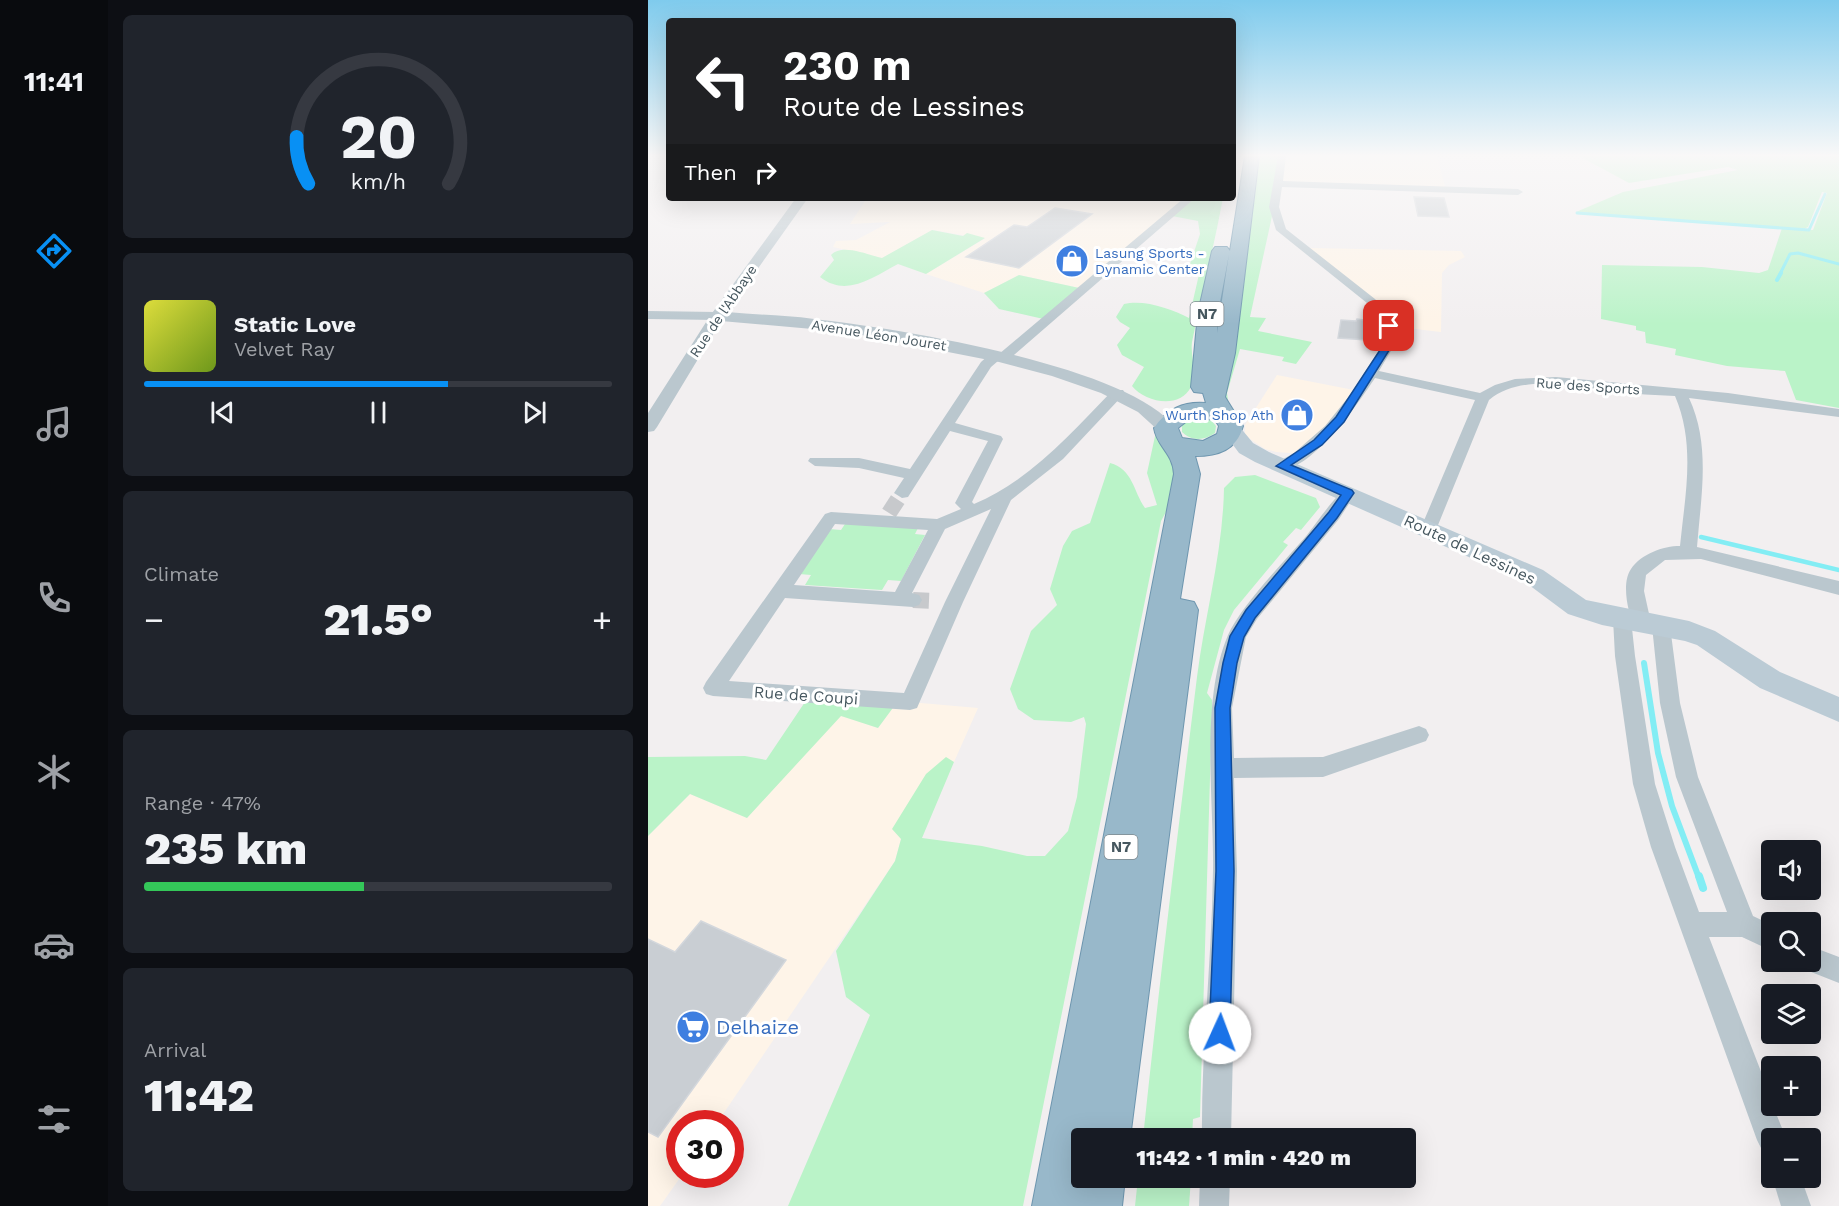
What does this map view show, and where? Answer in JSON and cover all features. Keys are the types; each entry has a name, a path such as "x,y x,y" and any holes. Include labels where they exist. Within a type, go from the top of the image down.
{"highway":[{"name":"N7","path":"1107,1128 1192,548 1200,478 1198,397 1202,386 1208,313 1228,212"},
{"name":"N7","path":"1058,1206 1187,474 1185,457 1214,397 1224,353 1244,212"},
{"path":"1096,1206 1099,1188"}],"main road":[{"name":"Route de Lessines","path":"1199,429 1534,576 1577,607 1642,623 1689,631 1706,638 1737,656 1770,680 1839,710"}],"street":[{"name":"Rue de l'Abbaye","path":"648,427 717,316 792,212"},
{"path":"902,493 986,365 999,357 1176,212"},
{"path":"1271,461 1303,454 1330,432 1389,344 1390,335 1386,320 1371,301 1281,231 1276,212"},
{"name":"Avenue Léon Jouret","path":"648,315 717,316 814,323 914,338 999,357 1076,378 1118,393 1138,403 1160,419 1199,429"},
{"path":"1371,373 1483,398 1428,530"},
{"name":"Rue des Sports","path":"1483,398 1507,385 1533,382 1680,393 1782,403 1839,412"},
{"name":"Rue de Coupi","path":"1005,497 945,601 910,702 713,688 831,518 887,517 939,525 1005,497 1058,456 1118,393"},
{"path":"1680,393 1692,421 1694,435 1694,473 1688,552"},
{"path":"946,425 996,439 963,503 972,510"},
{"path":"815,460 859,464 914,476"},
{"path":"1216,1128 1225,871 1222,708 1237,636 1251,614 1333,515 1348,493"},
{"path":"782,591 906,599 939,525"},
{"path":"1744,925 1687,777 1670,703 1642,623 1635,591 1638,572 1660,555 1688,552 1721,558 1839,588"},
{"path":"1642,623 1625,656 1642,777 1663,847 1767,1128"},
{"path":"1223,768 1323,767 1419,735"},
{"path":"1695,935 1744,925 1761,934"},
{"path":"1821,963 1839,970"},
{"path":"1214,1206 1215,1188"},
{"path":"1789,1188 1796,1206"}],"shaded area":[{"path":"858,212 1173,212 1084,289 1019,275 984,293 926,274 984,239 933,230 882,258 833,247 836,241 856,240 890,222 850,224"},
{"path":"1303,249 1461,251 1465,257 1449,265 1442,273 1441,332 1389,326 1383,314"},
{"name":"Wurth Shop Ath","path":"1277,375 1359,391 1303,454 1276,452 1265,449 1250,439 1245,434 1245,425"},
{"path":"898,701 978,708 954,762 946,758 901,839 895,861 726,1110 666,1110 666,1188 673,1188 660,1206 648,1206 648,836 690,794 747,818 841,715 878,728"}],"green space":[{"path":"1176,212 1220,212 1192,342 1193,382 1186,394 1179,399 1162,401 1145,396 1132,386 1144,367 1122,355 1117,345 1130,328 1116,317 1124,304 1140,303 1166,308 1189,318 1200,270 1190,264 1200,234 1198,221 1172,216"},
{"path":"1253,212 1273,212 1250,317 1266,318 1258,331 1312,342 1296,364 1282,361 1284,357 1240,349 1227,393 1229,407 1223,396 1235,353"},
{"path":"1580,212 1814,212 1808,227 1804,229"},
{"path":"1820,212 1839,212 1839,408 1796,400 1785,371 1727,366 1675,355 1676,349 1646,343 1645,332 1636,330 1636,326 1601,319 1602,265 1702,267 1759,273 1768,270 1782,228 1813,230"},
{"path":"932,230 963,236 967,233 985,238 926,274 898,264 850,286 830,283 820,277 834,260 831,255 836,252 848,250 882,258"},
{"path":"1019,275 1084,289 1048,320 999,309 984,293"},
{"path":"1200,418 1211,420 1216,426 1215,433 1198,439 1182,432 1182,425 1189,420"},
{"path":"1157,427 1176,453 1176,494 1161,521 1023,1206 788,1206 870,1015 846,997 836,951 895,861 901,839 892,829 926,774 946,757 954,762 922,838 982,846 1027,856 1045,856 1068,831 1077,797 1086,724 1084,717 1071,722 1034,720 1018,709 1010,689 1031,631 1057,605 1050,589 1063,546 1072,531 1090,523 1110,463 1118,466 1128,475 1145,508 1157,505 1147,473"},
{"path":"1255,475 1316,498 1320,507 1301,530 1296,528 1283,542 1288,545 1234,610 1224,630 1207,693 1212,700 1212,710 1200,1117 1193,1119 1193,1128 1144,1128 1200,653 1217,559 1224,488 1235,477"},
{"path":"847,521 919,526 915,534 925,535 901,581 888,580 882,590 805,585 811,575 799,574 829,529 841,530"},
{"path":"807,699 898,701 878,728 841,716 747,818 690,794 648,836 648,757 745,756 766,760"},
{"path":"1137,1188 1190,1188 1189,1206 1135,1206"}],"building":[{"path":"1049,212 1092,214 1019,268 966,257 1014,225 1027,227"},
{"path":"1417,212 1448,212 1449,217 1418,216"},
{"path":"1357,319 1370,321 1367,340 1338,338 1341,320 1356,321"},
{"name":"Delhaize","path":"701,921 786,960 678,1110 666,1110 666,1126 658,1137 648,1132 648,939 675,952"}],"waterway":[{"path":"1577,213 1809,230 1817,212"},
{"path":"1780,274 1790,254 1798,253 1839,264"},
{"path":"1777,280 1781,273"},
{"path":"1701,537 1839,570"},
{"path":"1644,663 1658,753 1672,806 1699,878"},
{"path":"1699,876 1703,888"}],"tunnel":[{"path":"889,513 902,493"},
{"path":"913,600 936,601"}],"place":[{"name":"Lasung Sports - Dynamic Center","path":"1072,261"},
{"name":"Wurth Shop Ath","path":"1297,415"},
{"name":"Delhaize","path":"693,1027"}],"route":[{"path":"1220,1033 1225,871 1222,708 1230,663 1237,636 1251,614 1333,515 1348,493 1281,466 1303,454 1330,432 1389,344 1389,326"}]}
